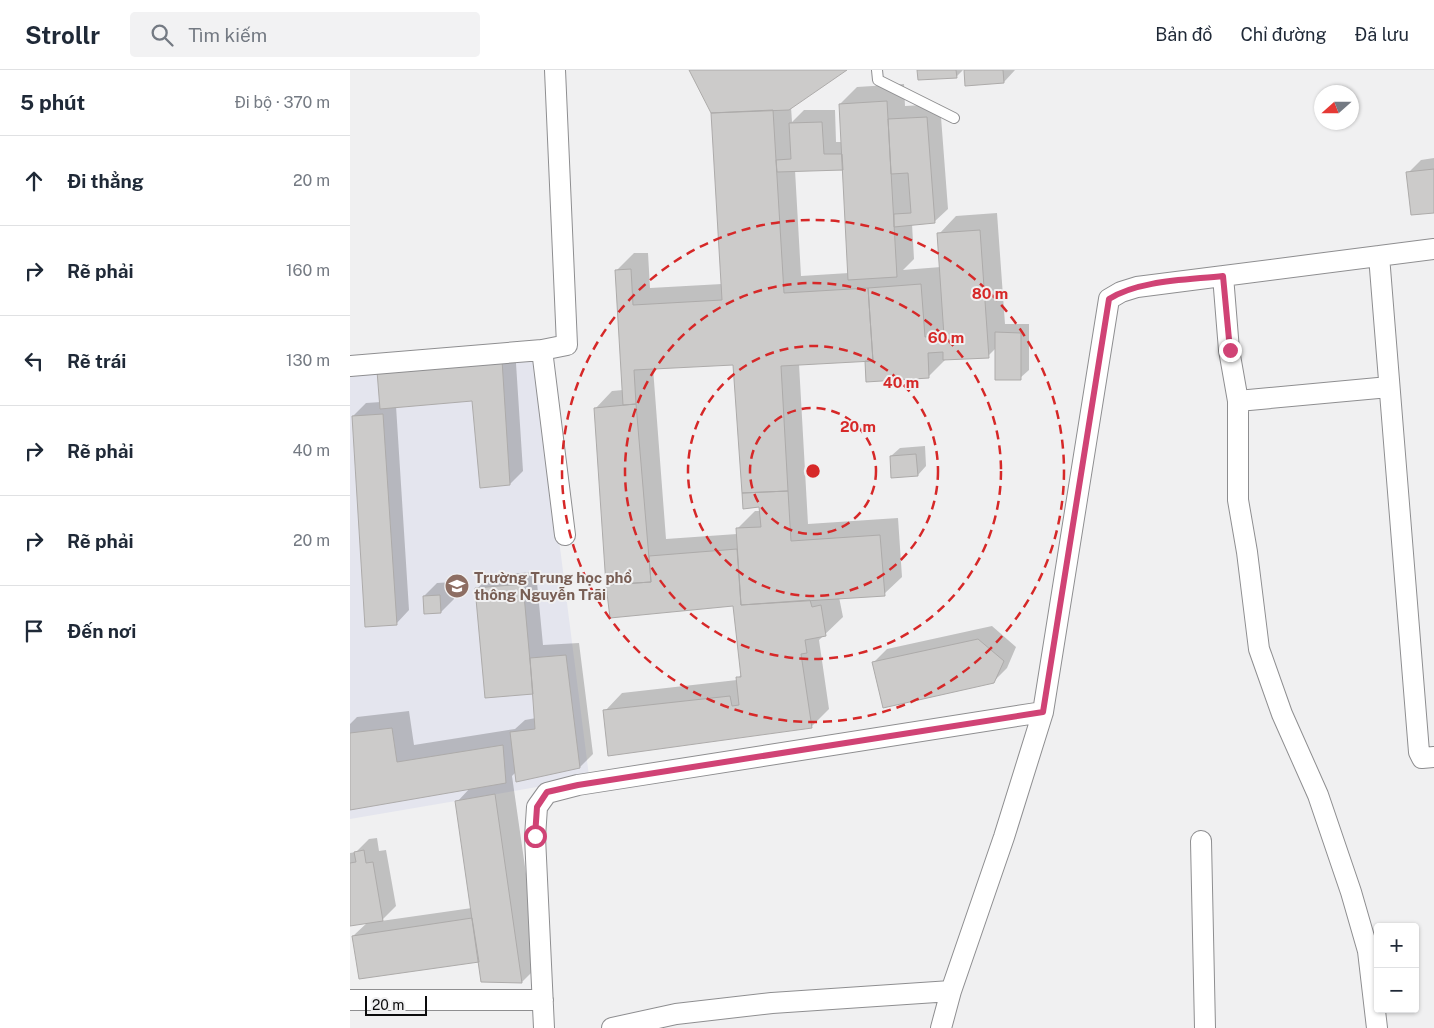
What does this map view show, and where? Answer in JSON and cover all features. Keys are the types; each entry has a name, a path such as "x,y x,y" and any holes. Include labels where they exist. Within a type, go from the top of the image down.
{"street":[{"path":"350,366 542,350 566,346 555,70"},
{"path":"941,1028 951,990 1004,837 1043,712 1109,299 1120,292 1137,287 1434,249"},
{"path":"1379,256 1419,752 1422,758 1434,757"},
{"path":"1223,276 1230,350 1238,401 1238,500 1260,649 1282,714 1318,795 1351,892 1368,951 1378,1028"},
{"path":"542,350 565,535"},
{"path":"1238,401 1389,387"},
{"path":"544,1028 535,836 537,807 547,792 1043,712"},
{"path":"1201,841 1205,1028"},
{"path":"612,1028 676,1014 698,1020 772,1003 951,990"},
{"path":"350,1000 543,1000"}],"lane":[{"path":"877,70 878,80 954,118"}],"shaded area":[{"name":"Trường Trung học phổ thông Nguyễn Trãi","path":"536,358 589,776 543,786 350,819 350,374"}],"building":[{"path":"689,70 847,70 789,110 711,113"},
{"path":"917,70 956,70 957,78 918,80"},
{"path":"964,70 1003,70 1004,83 965,86"},
{"path":"887,101 897,277 848,280 839,104"},
{"path":"773,110 784,293 868,288 873,361 781,366 788,491 742,493 733,365 634,370 636,404 623,405 615,270 631,269 633,305 722,300 711,113"},
{"path":"927,117 935,223 894,227 894,214 911,213 908,173 891,174 888,119"},
{"path":"822,122 824,154 842,154 843,170 777,172 776,160 791,159 789,123"},
{"path":"1434,169 1434,213 1411,215 1406,172"},
{"path":"980,230 989,358 943,360 943,352 928,353 929,378 866,382 865,361 873,361 868,288 921,284 925,337 944,336 937,233"},
{"path":"995,332 1021,333 1021,380 995,380"},
{"path":"502,360 510,485 480,488 472,401 380,409 377,371"},
{"path":"636,404 651,582 606,585 594,408"},
{"path":"383,414 397,625 365,627 352,416"},
{"path":"916,454 918,476 891,478 890,456"},
{"path":"788,491 791,541 880,535 885,596 741,605 736,528 761,527 759,507 743,509 742,493"},
{"path":"737,549 741,605 810,600 812,607 821,605 826,636 805,640 807,653 801,654 812,728 608,756 603,710 730,696 732,706 739,705 736,677 741,677 733,606 610,618 606,585 651,582 649,556"},
{"path":"523,584 533,694 485,698 475,588"},
{"path":"440,595 441,613 424,614 423,596"},
{"path":"978,639 1004,661 994,683 883,708 872,662"},
{"path":"566,655 580,768 516,782 510,732 535,729 530,658"},
{"path":"392,728 397,762 503,745 506,783 350,810 350,733"},
{"path":"495,794 522,983 481,982 455,801"},
{"path":"364,850 366,863 373,862 383,921 350,926 350,863 356,862 354,852"},
{"path":"472,918 479,962 359,979 352,936"}],"place":[{"name":"Trường Trung học phổ thông Nguyễn Trãi","path":"457,586"}],"route":[{"path":"535,836 537,807 547,792 578,785 1043,712 1109,299 1120,292 1137,287 1223,276 1230,350"}]}
